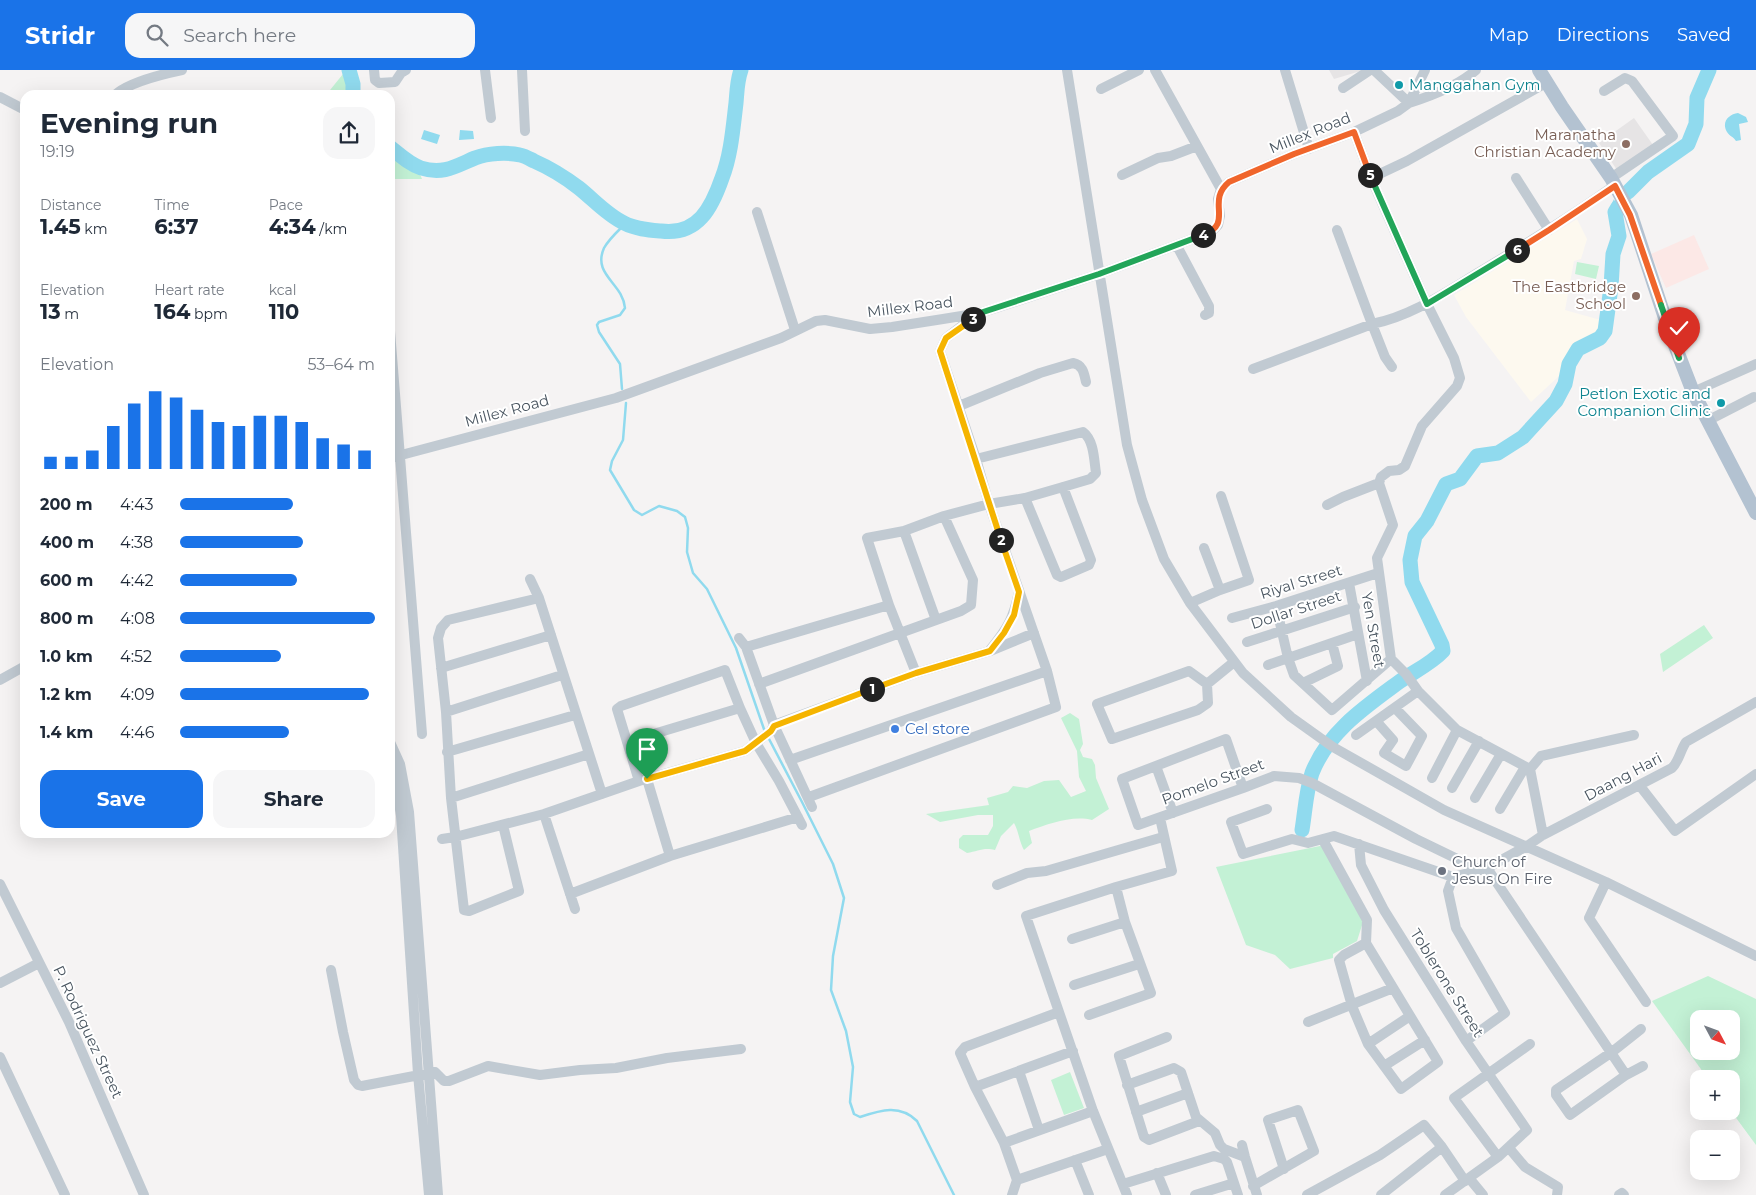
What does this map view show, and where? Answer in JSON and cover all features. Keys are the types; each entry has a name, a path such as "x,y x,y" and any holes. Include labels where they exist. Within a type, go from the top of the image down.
{"main road":[{"path":"1542,76 1613,182 1630,215 1669,330 1693,392 1756,514"}],"street":[{"path":"121,90 154,76 182,70"},
{"path":"374,70 375,80 379,83 394,82 406,70"},
{"path":"485,70 491,118"},
{"path":"522,70 525,131"},
{"path":"1067,70 1127,445 1142,500 1164,559 1190,603 1234,662 1251,681 1291,717 1329,744 1444,810 1606,882 1756,956"},
{"path":"1101,89 1124,73 1139,70"},
{"path":"1155,70 1221,189"},
{"path":"1285,70 1309,149"},
{"path":"1343,88 1372,70 1409,103 1425,70"},
{"name":"Millex Road","path":"395,457 616,398 781,338 816,321 825,320 870,329 892,328 980,313 1099,274 1211,232 1218,225 1220,216 1218,199 1221,189 1239,177 1354,132 1398,111 1409,103 1431,96 1469,76 1476,70"},
{"path":"1371,178 1407,161 1542,76"},
{"path":"1252,369 1372,324 1385,322 1427,304 1549,230 1673,136 1629,78 1618,81 1604,91"},
{"path":"0,97 20,107"},
{"path":"1354,132 1371,178 1427,304 1454,358 1460,378 1457,386 1422,426 1405,466 1399,470 1390,471 1381,477 1379,483 1393,525 1377,558 1391,659 1408,676 1418,691 1457,730 1528,768 1543,835"},
{"path":"1122,175 1158,158 1171,156 1197,146"},
{"path":"1516,178 1549,230"},
{"path":"757,212 795,330"},
{"path":"1337,230 1385,357 1392,367"},
{"path":"1176,246 1209,306 1209,313 1205,315"},
{"path":"809,797 1056,707 1047,671 989,504 940,351 946,338 980,313"},
{"path":"959,406 1040,373 1073,363 1078,364 1082,368 1086,382"},
{"path":"1693,392 1756,364"},
{"path":"395,388 422,734"},
{"path":"1707,420 1754,397"},
{"path":"916,673 889,605 867,538 904,531 944,516 989,504 1025,498 1064,487 1090,479 1096,473 1093,452 1088,436 1083,432 976,459"},
{"path":"1327,505 1379,483"},
{"path":"1025,498 1057,575 1061,577 1089,565 1091,560 1064,487"},
{"path":"1190,603 1249,580 1221,496"},
{"path":"759,684 900,634 961,611 971,605 973,580 944,516"},
{"path":"904,531 936,620"},
{"path":"1204,548 1220,590"},
{"name":"Riyal Street","path":"1232,618 1378,573"},
{"path":"530,578 551,635 562,675 602,794"},
{"name":"Yen Street","path":"1350,583 1367,681"},
{"path":"990,651 1004,633 1014,615 1019,592"},
{"path":"503,824 519,891 469,912 464,910 451,798 446,712 438,638 441,628 448,620 538,598"},
{"path":"812,808 809,797 773,728 743,643 889,605"},
{"path":"1276,606 1288,658 1294,675 1332,710 1391,659"},
{"name":"Dollar Street","path":"1247,642 1355,607"},
{"path":"442,839 544,814 643,780 745,751 773,728 916,673 990,651 1034,633"},
{"path":"1268,665 1358,634"},
{"path":"441,668 551,635"},
{"path":"1303,684 1338,666 1332,643"},
{"path":"1207,684 1234,662"},
{"path":"0,680 20,669"},
{"path":"570,894 670,856 800,821 740,708 725,670 617,709 627,742 643,780 670,856"},
{"path":"790,760 1047,671"},
{"path":"1189,671 1207,684 1208,703 1198,710 1112,739 1097,704 1189,671"},
{"path":"446,712 562,675"},
{"path":"1356,736 1418,691"},
{"name":"Daang Hari","path":"1454,877 1483,869 1527,846 1543,835 1672,768 1676,764 1682,748 1691,739 1756,702"},
{"path":"627,742 740,708"},
{"path":"1377,722 1392,740 1384,753 1406,766 1422,736 1395,708"},
{"path":"448,752 575,715"},
{"path":"1432,778 1457,730"},
{"path":"1500,809 1528,768 1542,756 1634,734"},
{"path":"1173,813 1156,766 1226,739 1242,788"},
{"path":"1452,788 1479,741"},
{"path":"395,753 400,764 409,812 438,1195"},
{"path":"451,798 589,754"},
{"path":"1475,798 1501,754"},
{"name":"Pomelo Street","path":"1156,766 1122,779 1138,825 1274,776 1299,778 1312,783 1416,839 1483,869"},
{"path":"1640,786 1675,831 1756,774"},
{"path":"395,780 401,816 418,1074 429,1195"},
{"path":"1267,809 1231,822 1243,854 1292,839 1308,843 1334,836 1454,877 1448,891 1456,928 1504,1012 1466,1041"},
{"path":"544,814 575,909"},
{"path":"1127,1195 1093,1111 1026,916 1172,871 1160,818"},
{"path":"997,885 1027,873 1046,871 1163,837"},
{"path":"1322,840 1367,920 1366,944 1438,1062 1401,1089 1368,1044 1352,1006 1339,960 1344,955 1366,944"},
{"name":"Toblerone Street","path":"1358,844 1361,865 1384,910 1466,1041 1527,1130 1509,1148"},
{"path":"1483,869 1612,1052 1626,1076"},
{"path":"1606,882 1589,918 1646,1002"},
{"name":"P. Rodriguez Street","path":"0,884 69,1022 144,1195"},
{"path":"1089,1015 1151,993 1125,922 1116,887"},
{"path":"1072,939 1125,922"},
{"path":"0,983 39,962"},
{"path":"1074,985 1139,964"},
{"path":"331,970 354,1080 358,1085 368,1086 418,1074 435,1072 442,1079 449,1081 488,1066 540,1075 616,1068 667,1058 741,1049"},
{"path":"1308,1022 1394,988"},
{"path":"1012,1195 1018,1180 1004,1143 960,1053 965,1047 1059,1012"},
{"path":"1368,1044 1410,1016"},
{"path":"1641,1029 1612,1052 1556,1090 1556,1095 1570,1115 1643,1066"},
{"path":"1168,1037 1119,1056 1144,1137 1149,1140 1199,1121"},
{"path":"1384,1066 1425,1040"},
{"path":"1498,1157 1454,1098 1530,1044"},
{"path":"975,1087 1072,1051"},
{"path":"0,1057 65,1195"},
{"path":"1127,1085 1174,1068 1180,1072 1199,1121 1215,1134 1224,1149 1244,1157"},
{"path":"1019,1072 1039,1130"},
{"path":"1136,1112 1188,1094"},
{"path":"1242,1145 1255,1190 1284,1168 1314,1151 1298,1110 1268,1120 1284,1168"},
{"path":"1004,1143 1093,1111"},
{"path":"1307,1195 1380,1155 1424,1125 1467,1180 1483,1195"},
{"path":"1381,1195 1442,1147"},
{"path":"1445,1195 1509,1148 1525,1167 1558,1187 1557,1195"},
{"path":"1018,1180 1108,1149"},
{"path":"1123,1184 1214,1156 1224,1158 1227,1162 1238,1195"},
{"path":"1075,1160 1089,1195"},
{"path":"1157,1173 1166,1195"},
{"path":"1195,1195 1234,1183"}],"shaded area":[{"path":"1329,70 1364,70 1334,79"},
{"name":"Maranatha Christian Academy","path":"1634,118 1653,145 1617,170 1599,143"},
{"path":"1577,219 1587,239 1581,259 1574,261 1565,310 1604,321 1599,337 1575,347 1559,376 1531,402 1466,317 1454,295"},
{"path":"1694,235 1709,269 1666,288 1651,254"}],"green space":[{"path":"343,74 347,79 348,90 330,90"},
{"path":"395,156 407,167 419,172 422,179 395,179"},
{"path":"1577,262 1599,266 1596,279 1575,274"},
{"path":"1704,625 1713,638 1663,672 1660,654"},
{"path":"1070,713 1079,719 1083,744 1080,750 1083,757 1092,759 1095,765 1096,778 1109,809 1092,820 1068,819 1029,831 1032,843 1024,850 1014,823 1001,836 995,850 984,849 967,853 959,848 959,839 963,835 988,835 993,826 993,815 978,815 940,822 926,814 989,805 987,798 1008,792 1013,786 1027,788 1044,781 1059,780 1071,797 1086,791 1079,777 1077,751 1061,718"},
{"path":"1325,845 1363,922 1357,941 1333,954 1333,958 1290,969 1275,955 1246,945 1216,867"},
{"path":"1708,976 1756,999 1756,1145 1738,1120 1740,1120 1740,1070 1702,1070 1694,1060 1740,1060 1740,1010 1690,1010 1690,1054 1652,1001"},
{"path":"1070,1072 1084,1108 1064,1115 1051,1080"}],"water":[{"path":"1738,113 1746,117 1748,122 1739,124 1741,140 1736,141 1727,132 1725,122 1729,117"},
{"path":"424,130 440,135 437,144 421,139"},
{"path":"460,130 473,131 474,139 459,140"},
{"path":"1614,199 1618,219 1622,227 1616,228 1612,217 1611,207"}],"waterway":[{"path":"349,70 353,90"},
{"path":"395,151 421,168 436,171 449,169 486,155 503,153 522,155 563,177 579,188 606,212 624,223 642,229 661,231 685,229 702,217 718,189 730,151 741,70"},
{"path":"1628,192 1648,172 1688,144 1696,124 1697,98 1709,70"},
{"path":"1302,830 1312,773 1328,745 1361,711 1443,651 1442,645 1412,582 1410,560 1415,536 1427,521 1446,484 1460,479 1477,456 1498,453 1523,437 1556,401 1565,384 1569,364 1578,349 1600,338 1605,331 1613,254 1619,236 1615,212 1618,207"},
{"path":"622,389 620,364 599,332 597,325 599,322 620,315 625,308 623,299 605,272 601,257 606,245 625,224"},
{"path":"626,403 623,440 612,461 610,470 634,510 642,515 659,506 677,511 685,517 688,528 687,552 693,573 707,589 736,648 765,732"},
{"path":"768,737 833,864 844,898 833,956 831,990 846,1031 853,1067 850,1102 854,1114 860,1117 875,1112 897,1110 911,1116 917,1121 954,1195"}],"place":[{"name":"Manggahan Gym","path":"1399,85"},
{"name":"Maranatha Christian Academy","path":"1626,144"},
{"name":"The Eastbridge School","path":"1636,296"},
{"name":"Petlon Exotic and Companion Clinic","path":"1721,403"},
{"name":"Cel store","path":"895,729"},
{"name":"Church of Jesus On Fire","path":"1442,871"}],"route":[{"path":"647,779 745,751 771,731 774,726 916,673 990,651 1004,633 1014,615 1019,592 940,351 946,338 980,313 1099,274 1211,232 1218,225 1220,216 1218,199 1221,189 1239,177 1294,154 1354,132 1371,178 1427,304 1549,230 1615,186 1630,215 1679,358"}]}
